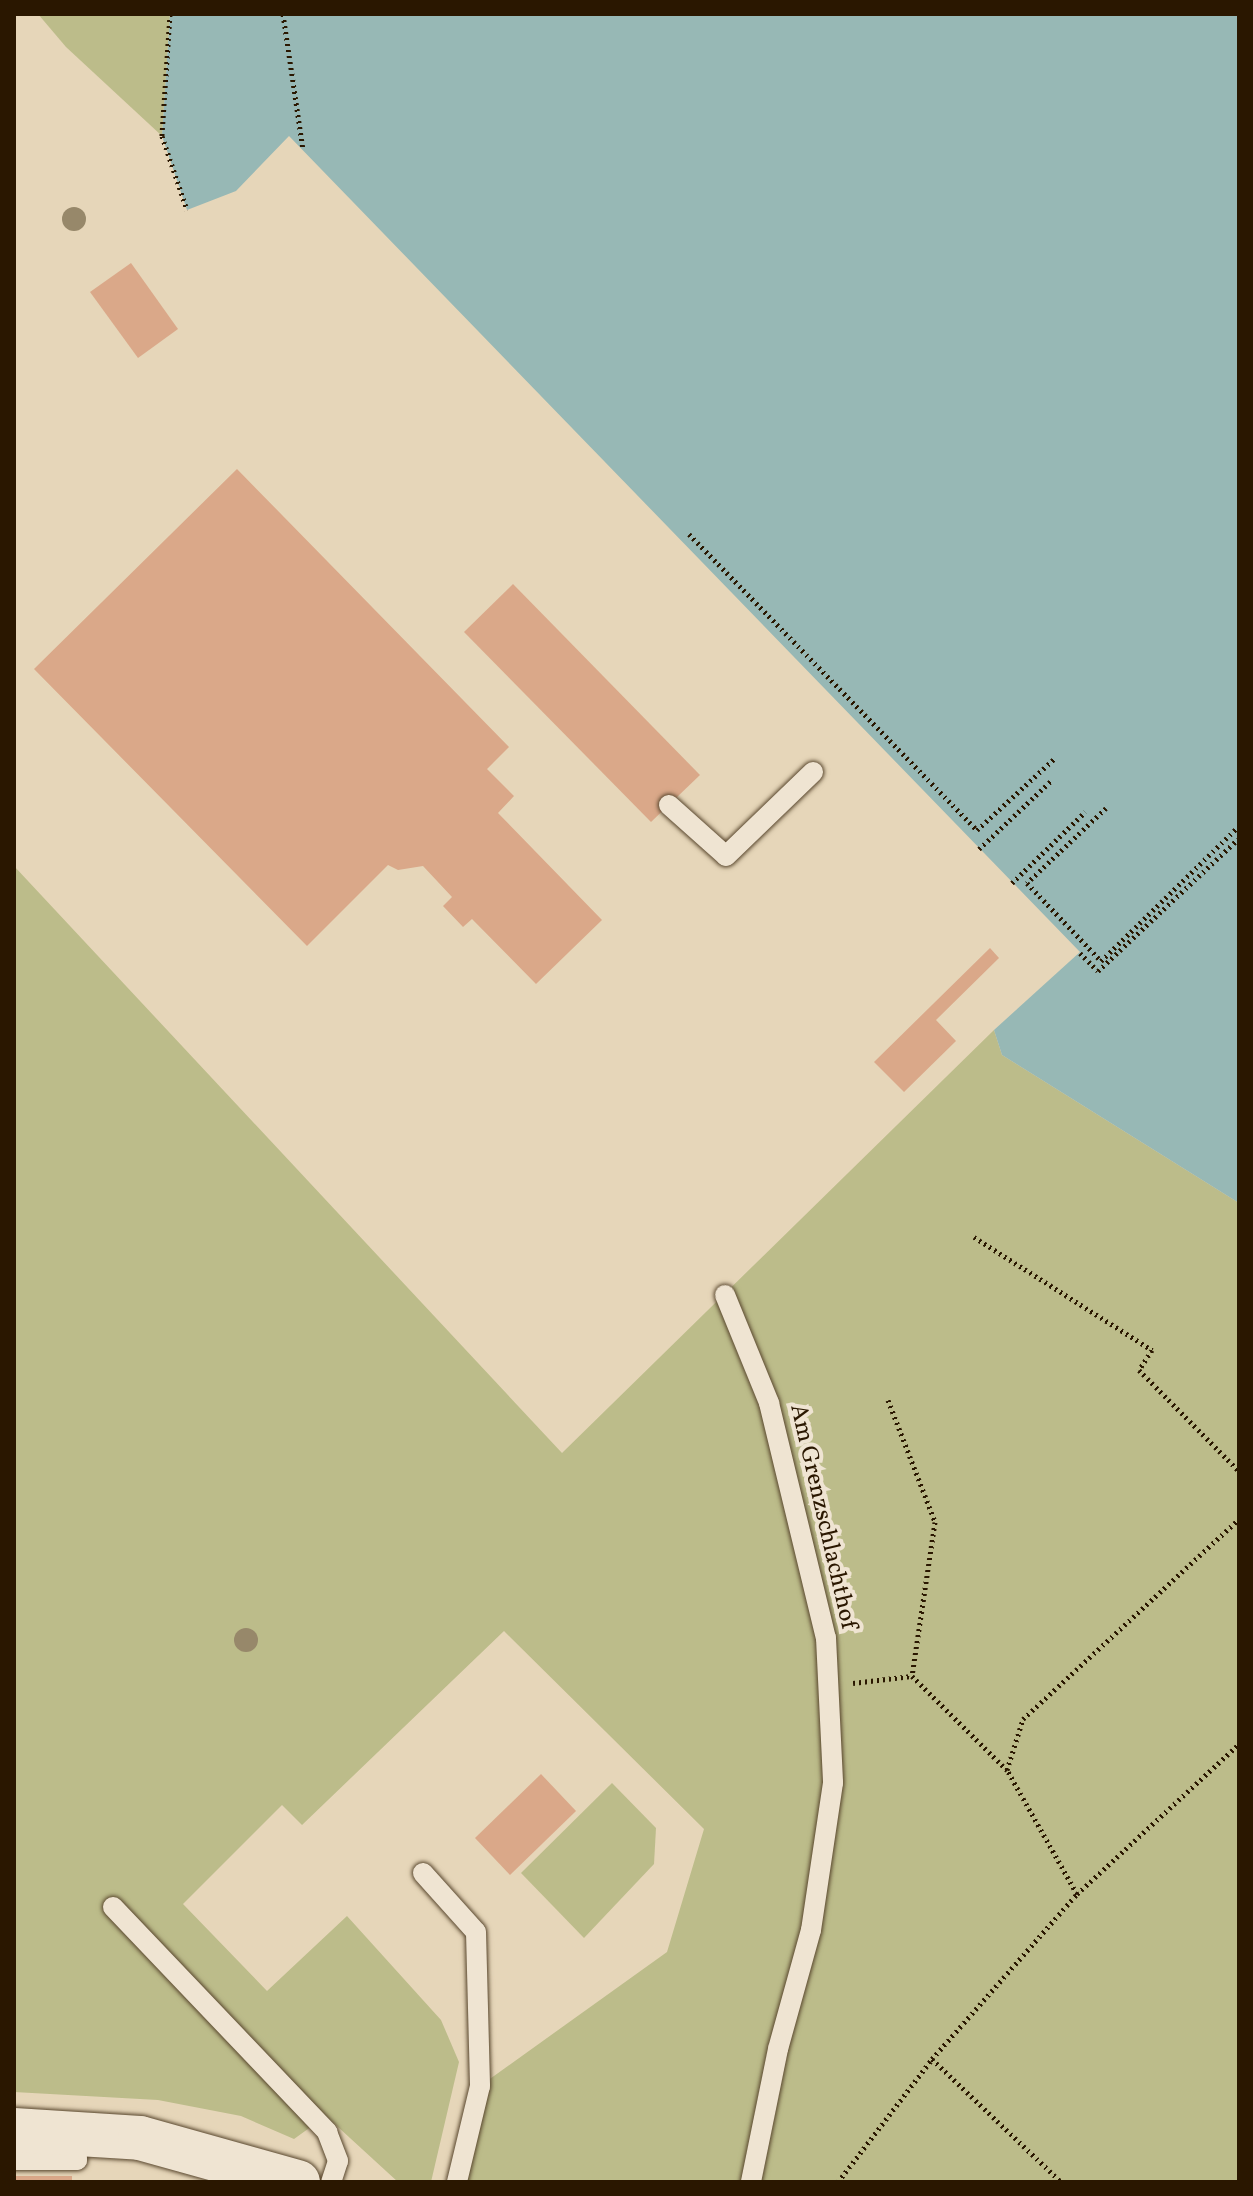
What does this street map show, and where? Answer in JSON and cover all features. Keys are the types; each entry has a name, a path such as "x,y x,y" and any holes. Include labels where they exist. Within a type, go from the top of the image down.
{"street":[{"path":"14,2130 76,2131 140,2138 221,2170 298,2182"}],"lane":[{"path":"669,805 726,856 813,772"},
{"name":"Am Grenzschlachthof","path":"725,1295 769,1403 826,1638 833,1783 811,1930 778,2049 751,2182"},
{"path":"423,1873 476,1932 480,2086 457,2182"},
{"path":"113,1907 327,2132 338,2161 331,2182"},
{"path":"14,2160 77,2160 76,2131"}],"path":[{"path":"170,14 162,136 187,210"},
{"path":"283,14 303,150"},
{"path":"689,534 977,830 1056,757"},
{"path":"979,849 1052,780"},
{"path":"1106,808 1027,883 1101,961 1239,826"},
{"path":"1012,883 1085,812"},
{"path":"1080,953 1098,971 1238,839"},
{"path":"974,1237 1152,1350 1139,1370 1239,1471"},
{"path":"888,1400 935,1522 912,1676"},
{"path":"1007,1770 1023,1719 1239,1519"},
{"path":"828,1686 912,1676"},
{"path":"912,1676 1007,1770 1077,1894"},
{"path":"838,2182 932,2059 1077,1894 1239,1744"},
{"path":"932,2059 1061,2182"}],"green space":[{"path":"38,14 170,14 162,136 66,47"},
{"path":"14,866 562,1453 994,1030 1002,1055 1239,1203 1239,2182 457,2182 480,2086 667,1952 704,1829 504,1631 302,1825 282,1805 183,1904 267,1991 347,1916 441,2020 459,2062 431,2182 398,2182 326,2116 294,2139 241,2116 158,2100 14,2092"},
{"path":"612,1783 656,1828 654,1864 584,1938 521,1873"}],"water":[{"path":"170,14 1239,14 1239,1203 1002,1055 994,1030 1080,952 289,136 236,191 187,210 162,136"}],"building":[{"path":"131,263 178,329 138,358 90,292"},
{"path":"237,469 509,747 487,769 514,796 498,813 602,920 536,984 472,919 463,927 443,906 452,897 423,866 398,870 388,865 307,946 34,669"},
{"path":"513,584 700,775 651,822 464,632"},
{"path":"990,948 999,958 936,1020 956,1041 904,1092 874,1062"},
{"path":"541,1774 576,1811 510,1875 475,1838"},
{"path":"14,2176 72,2176 72,2182 14,2182"}]}
